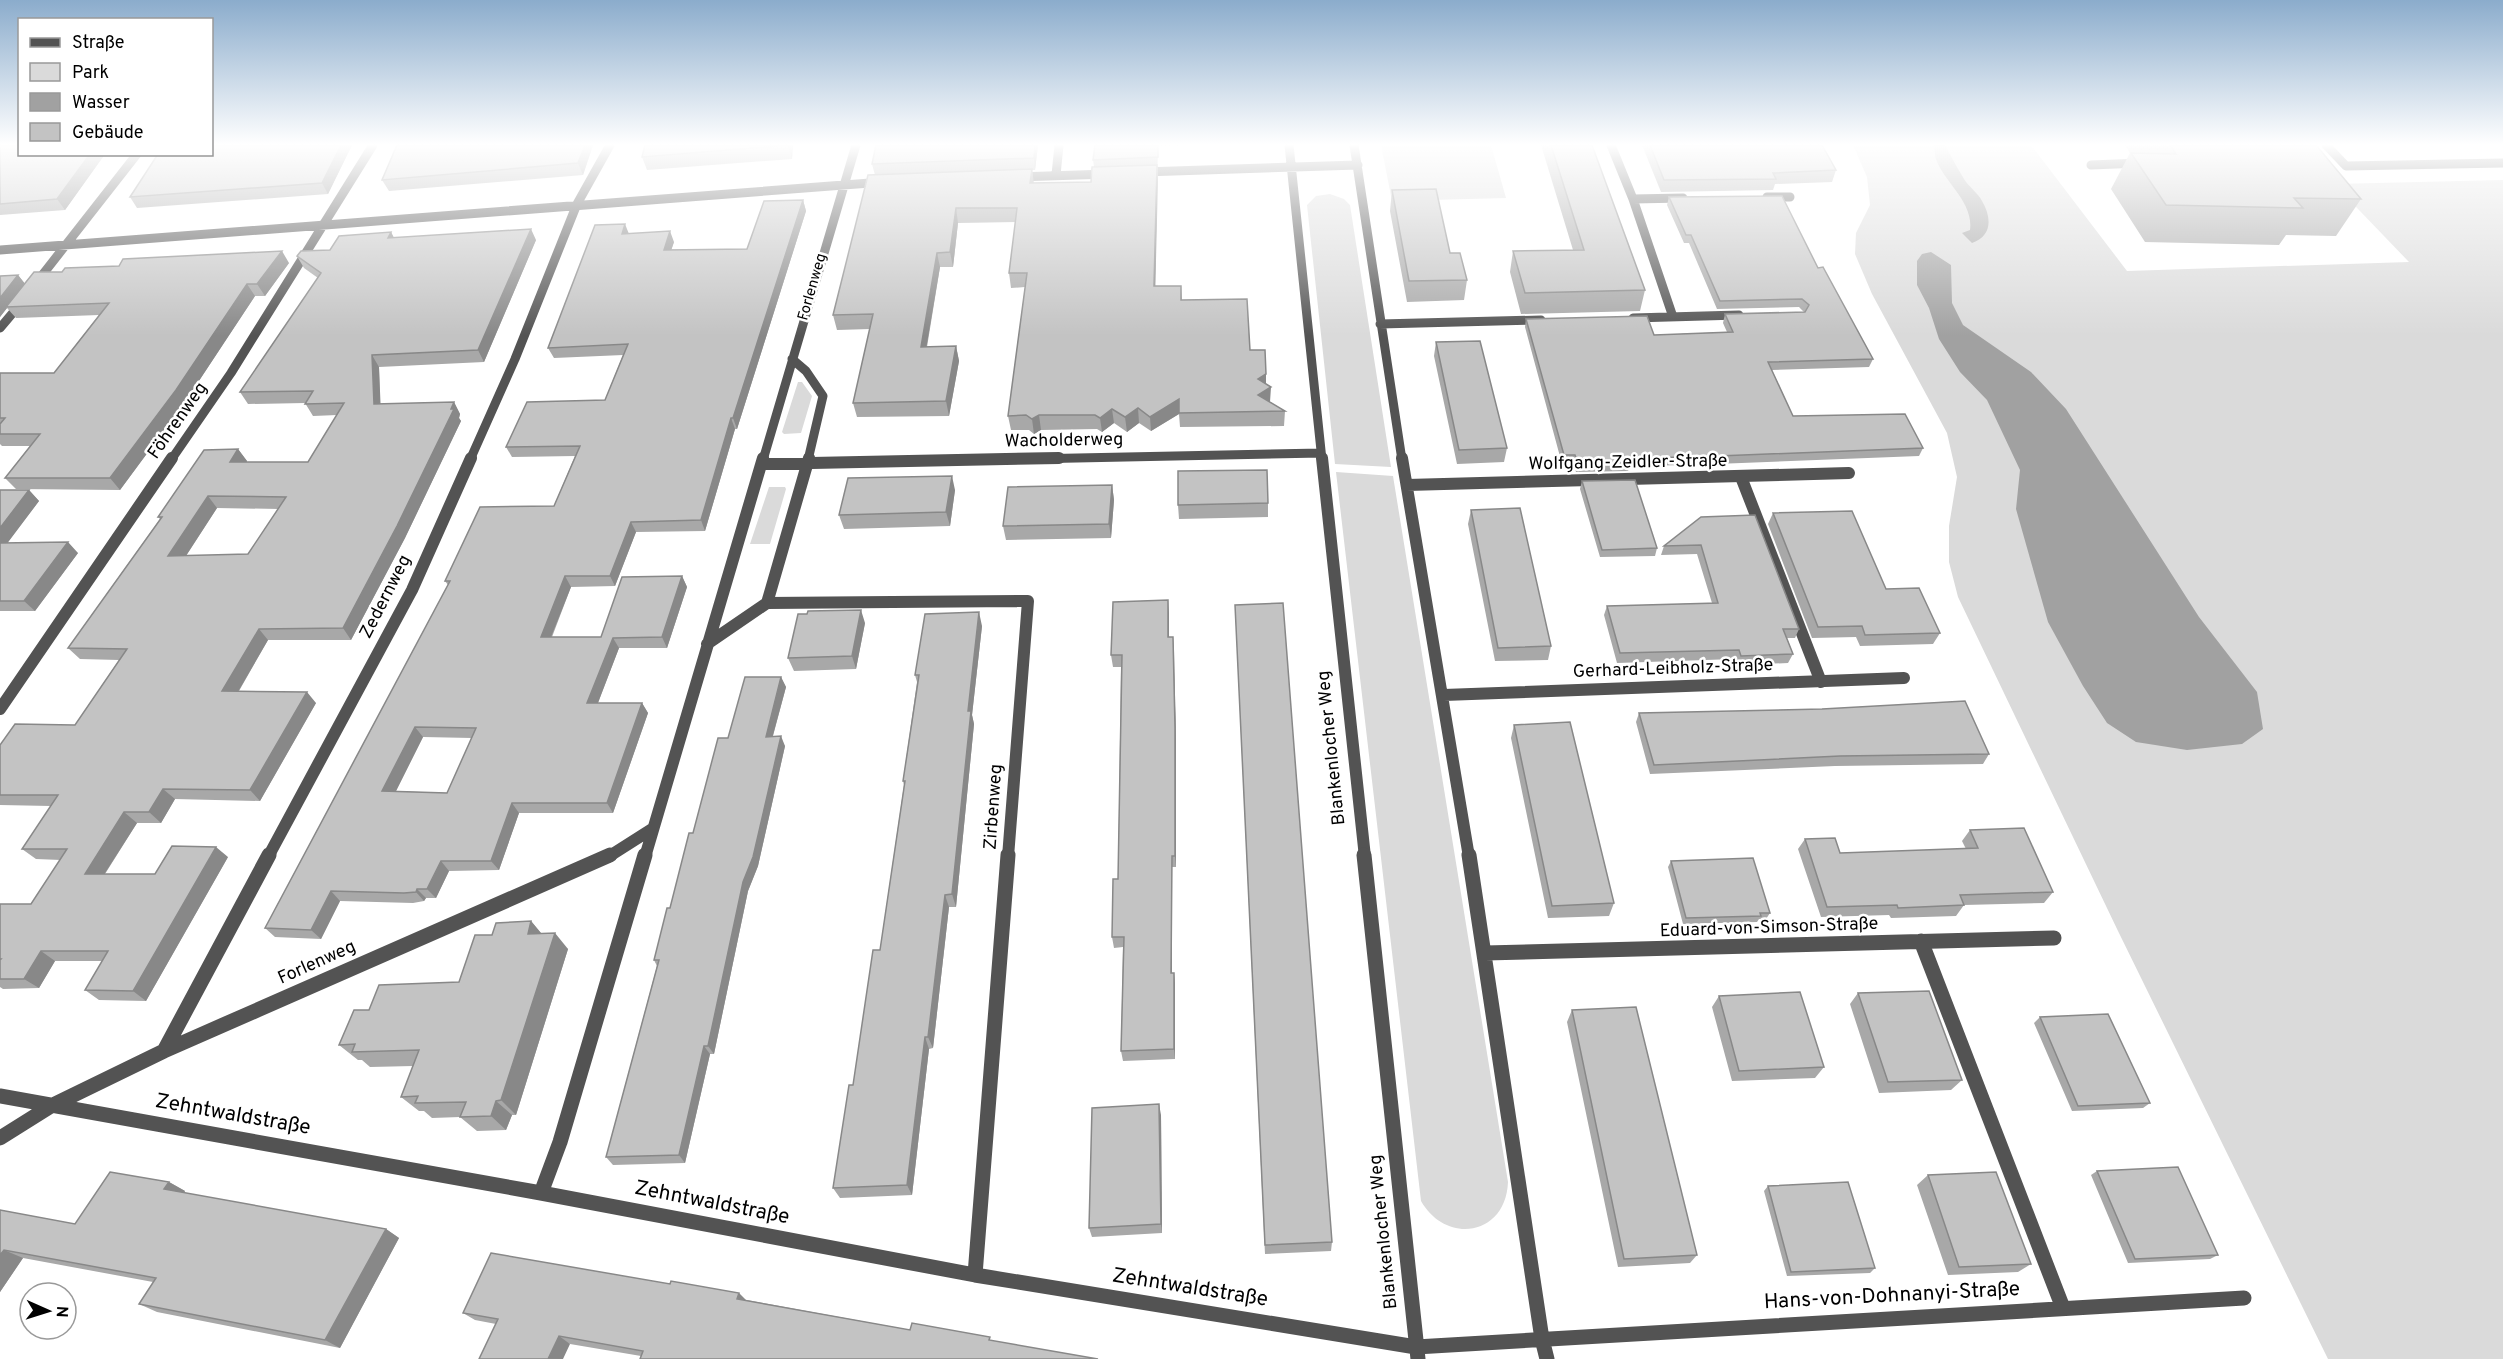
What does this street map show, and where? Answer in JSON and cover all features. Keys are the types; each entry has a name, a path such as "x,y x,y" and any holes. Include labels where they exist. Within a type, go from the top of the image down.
{"street":[{"path":"0,328 95,208"},
{"name":"Föhrenweg","path":"0,709 231,373 334,208"},
{"path":"0,250 521,208"},
{"name":"Zedernweg","path":"164,1051 412,590 515,359 575,208"},
{"name":"Forlenweg","path":"541,1193 560,1142 707,644 763,464 836,208"},
{"name":"Blankenlocher Weg","path":"1296,208 1417,1353"},
{"path":"1364,208 1380,324 1444,695 1514,1132 1542,1339 1547,1359"},
{"path":"1636,208 1673,317"},
{"path":"1626,318 1754,315"},
{"path":"1380,324 1556,320"},
{"path":"707,644 767,603 808,461 823,396 806,371 792,359"},
{"name":"Wacholderweg","path":"808,461 1321,453"},
{"path":"763,464 808,461"},
{"name":"Wolfgang-Zeidler-Straße","path":"1407,485 1849,473"},
{"path":"1741,477 1821,682"},
{"name":"Zirbenweg","path":"767,603 1028,601 975,1275"},
{"name":"Gerhard-Leibholz-Straße","path":"1444,695 1904,678"},
{"name":"Forlenweg","path":"0,1138 51,1106 164,1051 604,859 652,829"},
{"name":"Eduard-von-Simson-Straße","path":"1485,953 2054,938"},
{"path":"1921,941 2063,1308"},
{"name":"Zehntwaldstraße","path":"0,1096 541,1193 975,1275 1417,1353"},
{"name":"Hans-von-Dohnanyi-Straße","path":"1542,1339 2244,1298"},
{"path":"1417,1353 1542,1339"}],"green space":[{"path":"1307,208 1351,208 1391,467 1335,464"},
{"path":"1868,208 2079,208 2127,271 2409,262 2357,208 2503,208 2503,1359 2328,1359 2118,931 1958,597 1949,562 1949,526 1957,477 1947,433 1872,294 1855,254 1856,233"},
{"path":"798,382 802,382 812,396 801,433 784,434 782,432"},
{"path":"1336,472 1393,476 1508,1182 1505,1200 1497,1214 1486,1223 1473,1228 1459,1229 1445,1224 1432,1215 1421,1201"},
{"path":"769,487 785,487 786,489 770,544 750,544"}],"water":[{"path":"1985,208 1989,220 1987,231 1979,240 1972,243 1962,233 1970,230 1967,210"},
{"path":"1931,252 1951,265 1952,303 1963,325 2031,372 2066,409 2199,617 2257,692 2263,729 2242,744 2187,750 2136,742 2107,723 2083,686 2048,622 2016,509 2020,470 1987,400 1960,372 1939,339 1929,308 1917,285 1917,261 1922,254"}],"building":[{"path":"761,208 800,208 733,418 731,418 701,520 631,522 610,576 565,576 541,637 601,637 622,577 682,576 662,637 613,638 587,703 642,703 607,803 512,803 491,861 441,861 427,889 417,889 416,892 331,891 311,930 265,928 450,581 445,581 480,507 554,506 580,446 506,447 527,402 605,400 628,344 548,348 595,225 625,224 622,234 670,231 664,250 747,249","holes":["415,727 476,728 447,793 382,791"]},
{"path":"860,208 956,208 950,252 937,253 921,347 956,346 946,401 853,403 873,314 833,315"},
{"path":"1017,208 1156,208 1154,286 1181,286 1181,300 1247,299 1250,350 1265,350 1266,374 1258,379 1271,387 1258,395 1285,411 1179,413 1179,399 1150,417 1138,408 1125,417 1112,409 1100,418 1095,415 1039,415 1032,419 1026,415 1008,416 1027,273 1009,273"},
{"path":"1395,208 1440,208 1450,253 1460,253 1467,280 1409,281"},
{"path":"1571,208 1615,208 1645,290 1525,293 1513,251 1584,250"},
{"path":"1674,208 1788,208 1818,268 1823,267 1873,359 1768,362 1793,416 1905,414 1923,448 1629,458 1631,463 1578,464 1575,455 1564,455 1526,319 1647,316 1654,335 1733,332 1725,314 1805,312 1809,305 1802,299 1720,301 1691,235 1686,235"},
{"path":"531,229 478,350 372,355 374,404 454,402 451,409 454,409 397,526 343,628 259,629 222,691 307,692 250,790 163,789 149,812 124,812 85,874 155,874 172,846 216,847 133,991 85,990 108,951 41,951 24,979 0,979 0,904 31,904 67,849 22,849 58,795 0,795 0,745 15,724 75,725 127,649 68,648 162,517 158,517 204,450 238,449 230,462 308,462 344,403 305,404 313,391 240,392 321,273 297,256 301,251 330,250 339,236 391,232 388,238","holes":["208,496 286,497 248,554 168,556"]},
{"path":"282,251 257,284 247,284 176,390 110,478 5,478 40,434 0,434 0,424 5,418 0,418 0,373 54,373 109,303 6,307 34,272 62,272 65,268 119,266 123,259"},
{"path":"18,275 0,298 0,276"},
{"path":"1480,341 1507,448 1459,450 1436,342"},
{"path":"1267,470 1268,503 1178,505 1178,471"},
{"path":"952,476 946,512 839,515 848,478"},
{"path":"1635,480 1657,548 1602,550 1582,481"},
{"path":"1112,485 1109,524 1003,526 1008,487"},
{"path":"0,490 29,490 0,528"},
{"path":"1520,508 1551,646 1498,648 1471,510"},
{"path":"1852,511 1886,589 1919,588 1940,633 1865,635 1862,626 1818,627 1773,513"},
{"path":"1755,515 1799,629 1783,629 1793,654 1741,656 1739,650 1620,653 1607,606 1718,603 1701,545 1664,546 1701,517"},
{"path":"68,542 24,601 0,601 0,543"},
{"path":"1168,600 1168,637 1173,637 1175,728 1175,856 1172,856 1171,973 1174,973 1174,1049 1121,1051 1124,937 1112,937 1113,879 1118,879 1122,655 1111,655 1113,602"},
{"path":"1283,603 1332,1242 1265,1245 1235,605"},
{"path":"861,610 852,656 788,658 798,614 807,614 808,611"},
{"path":"979,612 952,894 945,895 907,1185 833,1188 849,1085 853,1085 873,950 880,950 905,781 903,781 919,675 915,675 925,614"},
{"path":"745,677 781,677 766,737 781,736 753,857 743,882 708,1046 704,1046 679,1155 606,1157 659,960 654,960 667,908 670,908 689,833 693,833 718,738 728,738"},
{"path":"1965,701 1989,754 1840,756 1654,765 1639,713 1822,709"},
{"path":"1570,722 1614,903 1552,906 1514,725"},
{"path":"2024,828 2053,892 1960,895 1964,905 1898,908 1897,905 1827,907 1805,839 1835,838 1840,853 1978,848 1970,830"},
{"path":"1753,858 1770,913 1760,913 1761,916 1686,918 1671,861"},
{"path":"531,921 528,934 555,933 501,1100 496,1101 491,1116 460,1117 466,1102 415,1103 418,1096 401,1097 419,1050 352,1052 355,1044 339,1045 354,1010 369,1010 379,985 459,982 475,935 492,935 496,923"},
{"path":"1929,991 1962,1080 1888,1082 1858,993"},
{"path":"1800,992 1824,1067 1739,1071 1719,996"},
{"path":"1636,1007 1697,1255 1624,1259 1572,1010"},
{"path":"2108,1014 2150,1103 2078,1106 2040,1017"},
{"path":"1159,1104 1161,1224 1089,1228 1092,1108"},
{"path":"2178,1167 2218,1255 2135,1259 2097,1171"},
{"path":"110,1172 169,1182 164,1189 386,1229 325,1340 139,1304 156,1278 4,1250 0,1255 0,1210 75,1224"},
{"path":"1996,1172 2031,1264 1959,1267 1928,1175"},
{"path":"1848,1182 1875,1268 1791,1272 1768,1186"},
{"path":"491,1253 670,1284 671,1281 739,1293 737,1299 910,1330 912,1323 990,1337 989,1340 1098,1359 640,1359 643,1351 559,1336 548,1359 479,1359 498,1319 463,1313"}]}
